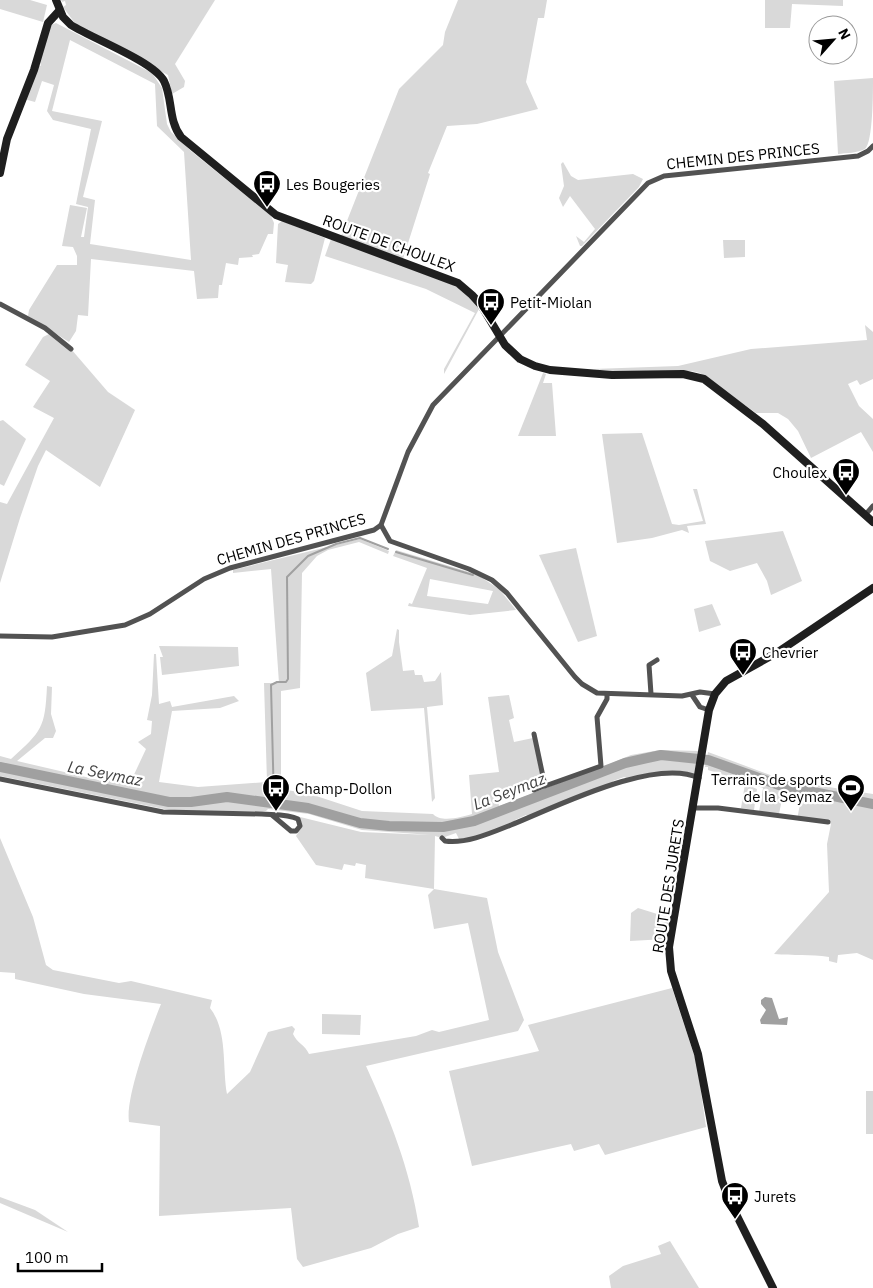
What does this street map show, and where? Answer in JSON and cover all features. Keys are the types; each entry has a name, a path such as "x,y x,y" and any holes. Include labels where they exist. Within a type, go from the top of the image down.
{"street":[{"name":"ROUTE DE CHOULEX","path":"56,0 59,11 72,26 155,71 166,87 172,121 181,137 271,211 282,218 458,283 476,298 497,336 520,359 544,369 619,375 683,374 704,379 763,424 873,522"},
{"path":"0,173 7,139 34,70 48,22 59,11"},
{"name":"CHEMIN DES PRINCES","path":"0,636 52,637 125,625 150,614 218,572 368,532 381,525 408,452 429,410 497,336 652,180 664,176 858,156 873,146"},
{"path":"0,304 45,328 71,349"},
{"path":"866,514 873,506"},
{"path":"381,525 390,541 469,569 492,580 508,593 582,684 597,692 607,694 692,695 700,692 715,694"},
{"name":"ROUTE DES JURETS","path":"773,1288 730,1202 721,1178 698,1054 670,963 670,939 701,768 709,710 715,694 729,679 778,652 873,588"},
{"path":"651,694 649,665 657,660"},
{"path":"534,790 602,766 597,717 607,699 607,694"},
{"path":"692,695 700,707 709,710"},
{"path":"534,734 544,786"},
{"path":"442,838 444,841 458,841 492,832 642,775 680,773 699,779"},
{"path":"0,779 163,812 272,815 293,817 299,821 300,826 294,831 272,815"},
{"path":"694,808 718,808 828,822"}],"shaded area":[{"path":"0,0 30,0 47,5 43,22 0,9"},
{"path":"61,0 215,0 175,64 185,81 184,87 172,94 168,75 77,26 63,7 66,5 65,1 62,2"},
{"path":"458,0 547,0 544,18 538,18 526,82 538,109 477,124 447,126 428,173 430,174 403,259 341,236 399,89 443,45 445,32"},
{"path":"765,0 843,0 843,6 792,4 790,28 765,28"},
{"path":"56,23 152,73 162,88 167,124 171,132 191,151 271,216 274,223 273,234 268,234 259,254 252,255 253,257 239,258 238,265 226,263 222,285 219,285 218,298 197,299 194,271 91,259 88,316 78,315 76,331 69,342 28,316 29,310 57,265 77,265 77,256 73,247 62,246 70,205 87,208 81,237 84,237 88,207 76,204 91,129 53,120 47,111 54,85 42,81 35,102 24,99 38,65 41,66 40,61 51,25","holes":["70,40 155,84 157,126 184,152 191,260 90,244 95,200 83,197 102,121 52,111"]},
{"path":"873,78 872,116 868,145 862,150 838,154 834,81"},
{"path":"563,162 571,176 578,180 633,174 643,179 639,187 582,246 580,246 576,236 584,242 595,229 570,196 563,207 559,198 564,186 561,164"},
{"path":"282,221 325,238 314,281 311,284 285,282 288,265 276,263 278,224"},
{"path":"331,239 451,284 462,290 479,309 444,374 444,369 475,313 426,289 325,256"},
{"path":"723,240 745,240 745,257 724,258"},
{"path":"865,325 873,332 873,379 860,385 857,380 848,384 859,406 873,419 873,452 861,432 811,458 798,431 788,419 778,413 756,413 700,373 691,371 622,372 593,369 678,366 751,349 867,340"},
{"path":"49,334 71,349 108,392 135,410 100,487 46,450 38,466 20,518 0,583 0,502 7,504 54,418 33,407 50,381 25,365 43,337"},
{"path":"543,373 546,374 543,383 552,383 556,436 518,436"},
{"path":"3,420 26,439 4,486 0,484 0,421"},
{"path":"642,433 672,524 679,525 703,521 693,489 697,489 706,524 687,526 689,533 682,530 652,538 617,543 602,434"},
{"path":"783,531 802,581 771,595 767,581 757,563 730,571 710,561 705,541"},
{"path":"360,539 389,551 388,554 359,542 328,550 317,556 302,573 300,688 281,691 281,789 310,794 362,811 433,814 446,819 472,814 469,775 499,772 488,697 509,695 514,718 509,720 514,742 533,738 541,778 539,785 525,790 523,786 506,789 506,792 497,794 499,806 631,755 660,750 700,751 699,779 681,773 629,779 624,777 613,781 611,786 531,817 526,815 515,820 514,824 460,841 456,833 442,838 435,836 434,889 365,878 366,865 356,863 355,866 344,864 342,870 316,865 296,836 302,827 300,817 361,832 431,835 362,830 309,814 268,809 266,811 174,811 0,776 0,756 11,759 29,742 40,728 45,711 47,686 52,687 51,714 56,731 53,738 45,738 17,761 103,781 108,777 131,781 146,749 138,742 151,734 152,721 147,720 152,695 154,654 156,654 159,704 170,701 172,707 234,696 239,701 220,708 172,711 159,782 198,787 267,782 264,683 279,683 271,569 233,573 233,570"},
{"path":"576,548 597,636 578,642 539,555"},
{"path":"396,550 476,574 499,589 516,610 470,615 408,606 409,603 412,604 427,568 393,556","holes":["430,579 493,591 488,604 427,596"]},
{"path":"712,604 721,625 699,632 694,609"},
{"path":"397,629 399,630 403,671 414,670 415,675 422,675 424,682 435,681 441,672 443,705 427,707 435,798 432,802 424,708 371,711 366,673 392,656"},
{"path":"159,646 238,647 239,666 162,675 160,657 163,657"},
{"path":"708,752 784,780 873,794 873,960 857,953 838,955 837,963 829,961 829,957 774,954 829,892 827,844 831,824 797,820 801,798 783,794 779,814 759,812 763,788 708,770 708,767 705,767"},
{"path":"745,784 757,789 754,810 741,808"},
{"path":"0,838 33,917 46,965 53,970 119,983 131,981 212,1000 210,1008 220,1027 222,1038 227,1094 250,1072 268,1032 292,1026 295,1029 293,1034 309,1054 416,1036 432,1030 439,1032 489,1020 468,923 434,929 428,895 434,889 487,898 498,952 524,1020 518,1031 366,1066 383,1105 405,1165 419,1227 398,1234 371,1248 303,1267 297,1259 291,1208 159,1216 160,1126 129,1122 129,1111 140,1063 161,1004 84,994 15,979 15,973 0,972"},
{"path":"638,908 670,918 666,939 630,941 631,913"},
{"path":"672,988 697,1064 706,1127 605,1155 599,1144 574,1151 571,1144 472,1166 449,1071 539,1051 528,1025"},
{"path":"765,997 772,998 779,1019 788,1017 787,1025 761,1024 760,1020 766,1010 761,1004 761,1000"},
{"path":"322,1014 361,1015 360,1035 322,1034"},
{"path":"866,1091 873,1091 873,1134 866,1134"},
{"path":"0,1197 35,1210 68,1232 0,1203"},
{"path":"670,1241 699,1288 611,1288 609,1276 623,1266 661,1254 658,1246"}],"waterway":[{"path":"274,803 271,685 277,682 286,682 288,679 287,577 308,556 336,544 360,538 388,549"},
{"path":"396,552 473,575"},
{"name":"La Seymaz","path":"0,767 169,802 191,802 227,797 308,808 360,823 389,826 443,827 474,821 625,763 661,755 708,760 779,785 873,804"}],"place":[{"name":"Les Bougeries","path":"267,208"},
{"name":"Petit-Miolan","path":"491,326"},
{"name":"Choulex","path":"846,496"},
{"name":"Chevrier","path":"743,676"},
{"name":"Champ-Dollon","path":"276,812"},
{"name":"Terrains de sports de la Seymaz","path":"851,812"},
{"name":"Jurets","path":"735,1220"}]}
